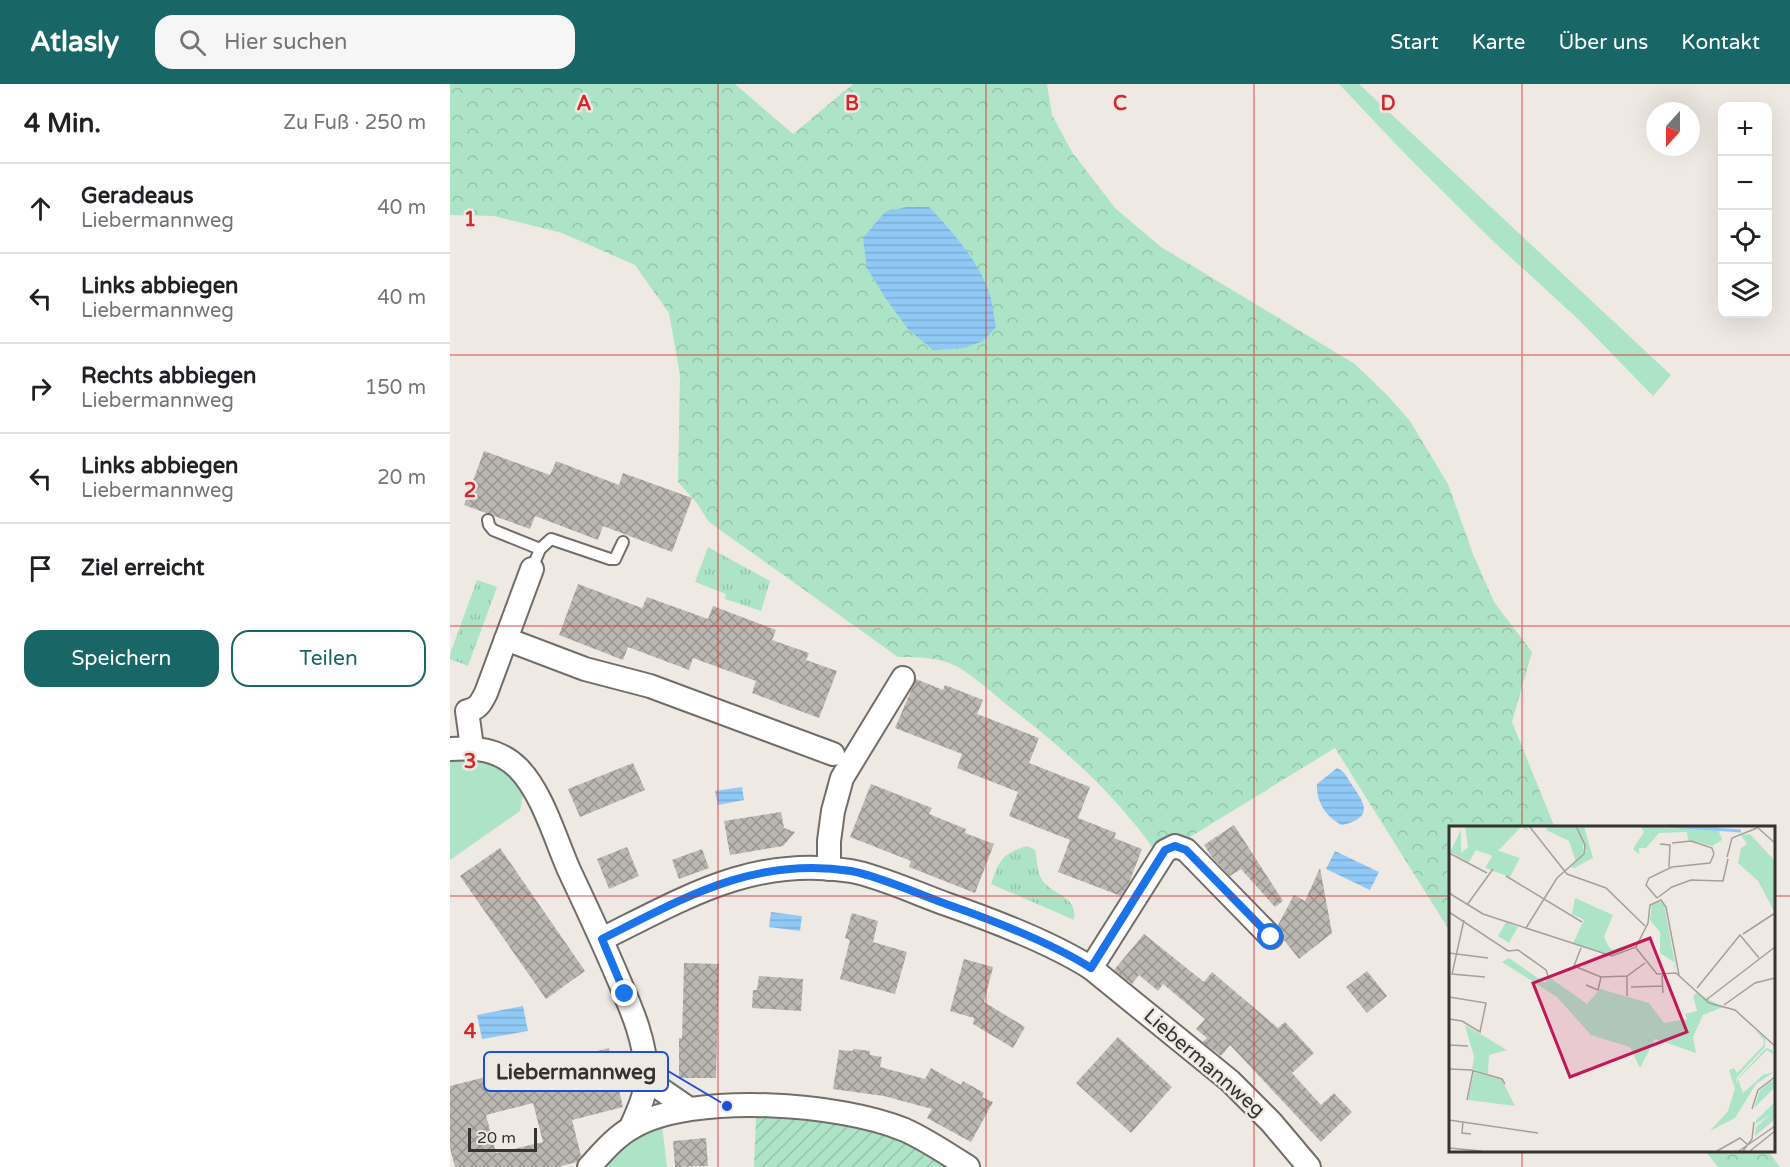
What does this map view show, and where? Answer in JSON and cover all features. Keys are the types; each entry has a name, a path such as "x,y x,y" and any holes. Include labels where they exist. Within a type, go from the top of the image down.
{"street":[{"path":"536,559 481,703 467,711 461,748 483,749 509,760 527,778 602,939 635,1018 646,1075 640,1106 631,1127"},
{"path":"506,639 585,669 650,686 832,754"},
{"path":"829,869 829,841 833,811 842,778 903,678"},
{"path":"1091,968 1165,850 1175,846 1186,850 1271,937"},
{"name":"Liebermannweg","path":"602,939 668,905 723,881 761,873 829,869 854,872 971,913 1073,957 1091,968 1230,1081 1271,1122 1310,1167"},
{"path":"646,1075 659,1088 688,1108"},
{"path":"589,1167 631,1127 666,1113 688,1108 727,1106 801,1107 855,1115 905,1130 968,1167"}],"lane":[{"path":"488,520 493,530 536,559 545,542 551,539 615,559 623,542"}],"green space":[{"path":"450,84 735,84 793,134 853,84 1047,84 1052,115 1072,152 1115,208 1161,247 1355,364 1410,421 1448,484 1473,554 1494,602 1532,652 1512,722 1554,826 1449,826 1449,930 1335,748 1185,840 1158,844 1153,848 1121,808 1086,771 1048,737 969,674 956,666 935,659 898,657 709,522 696,502 678,482 680,375 669,313 635,265 562,233 494,216 450,215"},
{"path":"1339,84 1359,84 1671,375 1653,396 1579,320 1495,243 1409,158"},
{"path":"708,547 770,581 761,611 725,599 726,594 695,582"},
{"path":"477,580 497,587 468,666 450,659 450,654"},
{"path":"450,759 483,761 501,767 516,780 523,795 520,811 450,860"},
{"path":"1027,846 1035,850 1039,872 1045,884 1072,905 1074,920 991,884 1003,859 1012,852"},
{"path":"756,1116 811,1120 865,1129 906,1143 949,1167 754,1167"},
{"path":"662,1125 667,1167 604,1167 602,1165 634,1136"},
{"path":"1706,1152 1769,1152 1780,1167 1718,1167"}],"water":[{"path":"906,207 929,207 957,238 981,274 991,299 996,327 983,341 964,348 933,350 908,329 867,268 863,238 885,212"},
{"path":"1337,768 1344,773 1357,792 1364,810 1358,819 1342,825 1331,818 1323,808 1317,791 1317,784"},
{"path":"742,787 744,800 718,805 715,791"},
{"path":"1335,851 1379,872 1370,890 1326,869"},
{"path":"771,912 802,916 800,931 769,927"},
{"path":"523,1006 528,1031 482,1039 477,1015"}],"building":[{"path":"484,451 550,475 556,461 619,485 623,473 692,498 672,552 603,526 598,540 535,516 530,529 464,505"},
{"path":"578,584 642,608 647,597 708,619 713,606 776,630 772,640 809,653 806,660 837,671 819,718 752,693 756,681 693,658 689,670 628,647 623,660 559,635"},
{"path":"916,679 943,690 945,685 983,700 977,714 1039,738 1029,763 1090,787 1078,818 1116,833 1114,838 1142,849 1129,883 1121,896 1058,872 1070,840 1009,816 1018,792 957,768 962,754 895,728"},
{"path":"633,763 645,790 580,817 568,789"},
{"path":"871,784 932,808 929,814 966,829 965,833 994,844 975,893 909,867 911,861 850,837"},
{"path":"781,812 784,828 795,832 783,846 730,855 724,821"},
{"path":"1234,825 1283,901 1275,907 1241,869 1230,876 1204,845"},
{"path":"627,847 639,876 609,889 597,859"},
{"path":"500,848 585,971 546,999 460,876"},
{"path":"702,849 709,868 679,879 672,860"},
{"path":"1320,868 1332,933 1299,959 1284,940 1284,933 1278,925 1294,895 1305,901"},
{"path":"852,913 878,921 873,942 907,952 895,994 840,979 850,940 845,938"},
{"path":"1144,934 1204,982 1212,972 1278,1028 1285,1022 1314,1053 1292,1073 1321,1105 1334,1093 1352,1112 1321,1142 1230,1045 1221,1056 1203,1042 1207,1038 1196,1029 1205,1019 1163,984 1158,991 1139,975 1132,984 1114,970"},
{"path":"964,959 993,967 984,1002 1025,1027 1013,1048 973,1024 974,1018 950,1011"},
{"path":"684,963 719,964 716,1078 679,1078"},
{"path":"1367,971 1387,996 1367,1013 1346,987"},
{"path":"759,976 803,979 801,1011 752,1008 753,990 757,990"},
{"path":"1118,1037 1172,1087 1131,1133 1076,1083"},
{"path":"609,1048 623,1107 572,1120 581,1156 577,1162 558,1167 455,1167 450,1148 450,1086 556,1059 556,1062","holes":["533,1103 543,1142 496,1153 486,1115"]},
{"path":"854,1049 870,1051 870,1055 882,1057 880,1067 925,1079 931,1068 961,1085 963,1081 984,1093 982,1097 993,1102 971,1142 927,1118 932,1109 884,1096 833,1089 839,1050 852,1051"},
{"path":"706,1138 708,1166 675,1167 673,1141"}],"place":[{"name":"Liebermannweg","path":"727,1106"}],"route":[{"path":"625,994 602,939 659,909 723,881 789,870 829,869 854,872 971,913 1073,957 1091,968 1165,850 1175,846 1186,850 1271,937"}]}
